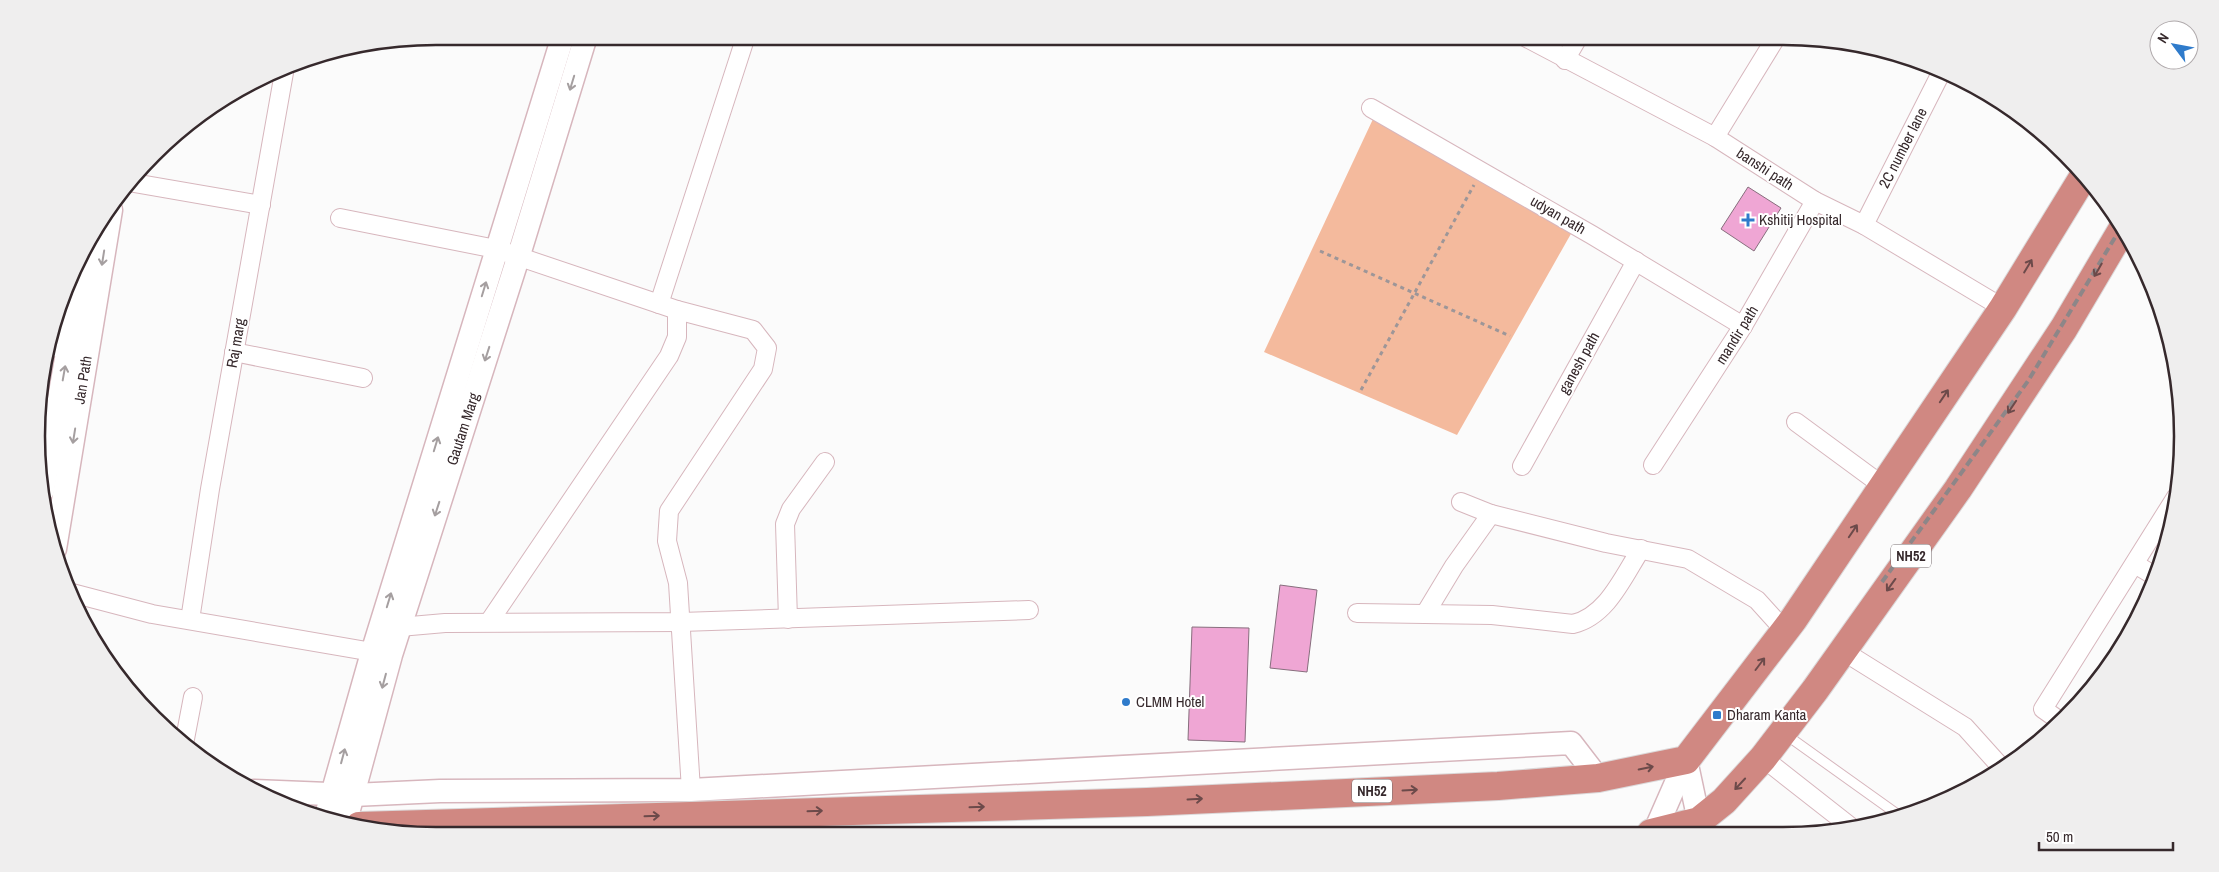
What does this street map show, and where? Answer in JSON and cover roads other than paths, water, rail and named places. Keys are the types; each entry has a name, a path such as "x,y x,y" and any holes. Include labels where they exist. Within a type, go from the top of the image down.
{"highway":[{"path":"1686,760 1785,631 2003,308 2080,182"},
{"name":"NH52","path":"1695,827 1724,801 1763,758 1843,651 1958,489 2054,344 2119,236"},
{"name":"NH52","path":"396,825 1147,802 1498,786 1598,778 1686,760"}],"street":[{"path":"560,45 496,250 390,628 445,623 681,622 1029,610"},
{"name":"Gautam Marg","path":"344,816 343,794 390,628 518,258 583,45"},
{"path":"659,304 743,45"},
{"name":"banshi path","path":"1539,45 1716,137 1815,201 1864,225 2003,308"},
{"path":"1565,60 1574,45"},
{"path":"1716,137 1772,45"},
{"name":"Raj marg","path":"190,620 234,352 285,76"},
{"name":"2C number lane","path":"1864,225 1939,77"},
{"name":"udyan path","path":"1371,108 1636,261 1743,326"},
{"path":"138,184 261,205"},
{"name":"mandir path","path":"1653,465 1743,326 1815,201"},
{"path":"340,218 496,250 676,310 753,330 767,348 763,368 669,510 667,542 678,583 691,790"},
{"name":"Jan Path","path":"57,534 109,222"},
{"name":"ganesh path","path":"1522,466 1636,261"},
{"name":"Jan Path","path":"46,462 58,347 74,289"},
{"path":"489,622 669,356 677,337 676,310"},
{"path":"234,352 363,378"},
{"path":"1796,422 1882,486"},
{"path":"788,619 785,524 791,508 825,462"},
{"path":"1461,502 1491,514 1606,543 1688,558 1756,600 1785,631"},
{"path":"2054,717 2043,709 2166,513"},
{"path":"1425,614 1454,566 1491,514"},
{"path":"1357,613 1492,615 1573,624 1584,622 1602,610 1642,549"},
{"path":"2134,564 2149,573"},
{"path":"79,595 152,614 382,654"},
{"path":"1843,651 1965,727 1997,763"},
{"path":"186,736 193,697"},
{"path":"274,792 343,794 440,791 691,790 1571,743 1598,778"},
{"path":"1763,758 1844,822"},
{"path":"1686,760 1695,827"},
{"path":"1656,827 1686,760"},
{"path":"330,812 343,794"}],"lane":[{"path":"1783,732 1893,811"}],"railway":[{"path":"1882,582 2028,381 2117,234"}],"place":[{"name":"Kshitij Hospital","path":"1748,220"},
{"name":"CLMM Hotel","path":"1126,702"},
{"name":"Dharam Kanta","path":"1717,715"}]}
